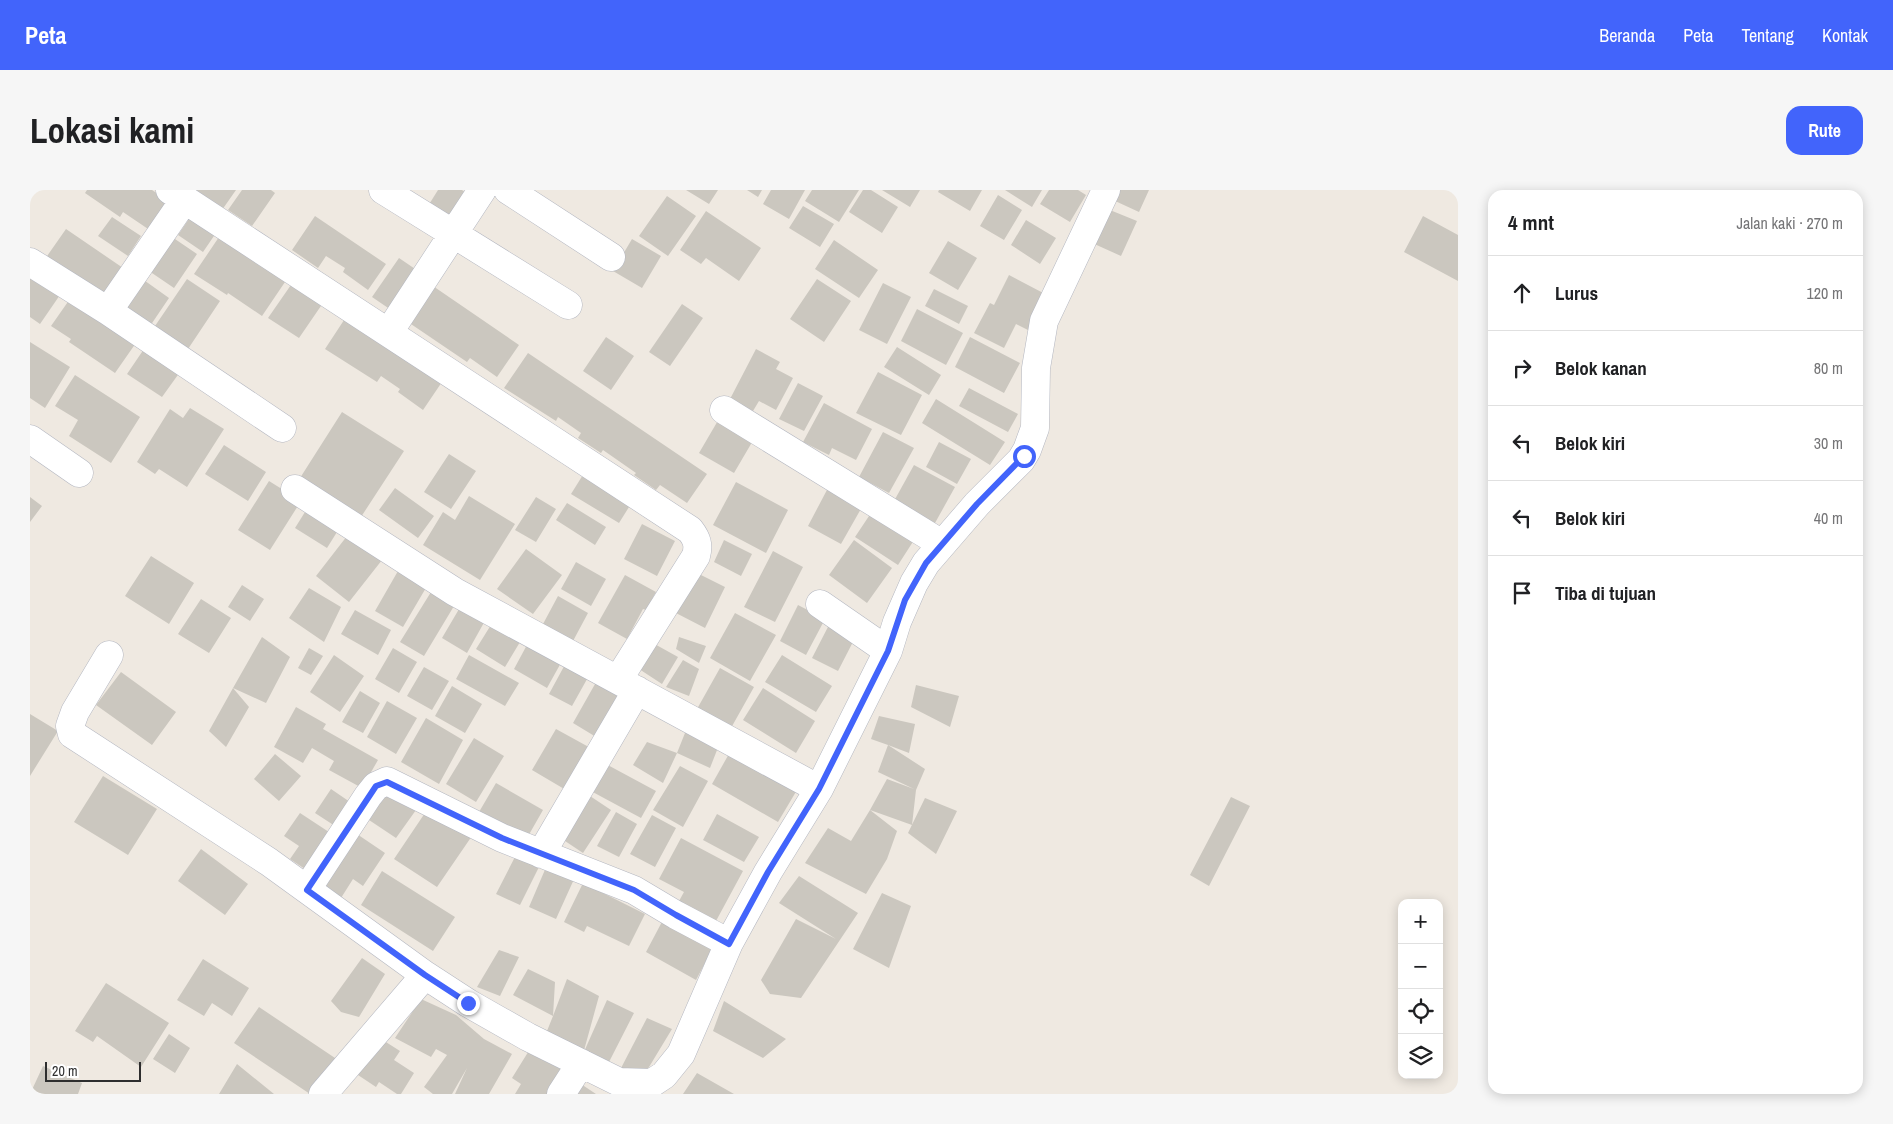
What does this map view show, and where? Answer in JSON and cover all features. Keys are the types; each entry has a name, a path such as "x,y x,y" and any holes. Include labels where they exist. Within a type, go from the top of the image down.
{"street":[{"path":"384,190 568,305"},
{"path":"389,332 482,190"},
{"path":"508,190 611,257"},
{"path":"109,655 75,712 70,726 72,734 270,862 425,975 485,1013 528,1037 619,1082 652,1082 664,1075 681,1054 729,944 768,872 819,789 888,651 897,622 914,583 926,563 942,544 977,504 1020,460 1027,450 1035,428 1036,368 1044,321 1106,190"},
{"path":"108,312 178,195 690,530 696,537 698,546 696,556 627,685 541,854"},
{"path":"30,262 282,428"},
{"path":"724,410 942,544"},
{"path":"30,438 79,473"},
{"path":"295,489 455,592 819,789"},
{"path":"820,604 888,651"},
{"path":"307,890 368,796 376,786 387,782 502,838 634,890 729,944"},
{"path":"323,1094 425,975"},
{"path":"561,1094 581,1064"}],"building":[{"path":"87,190 152,190 173,204 154,233 123,212 120,217 85,193"},
{"path":"193,190 236,190 222,210"},
{"path":"242,190 271,190 275,193 252,226 228,210"},
{"path":"438,190 462,190 466,193 450,219 428,206"},
{"path":"686,190 718,190 709,204"},
{"path":"747,190 762,190 758,197"},
{"path":"771,190 805,190 789,219 763,204"},
{"path":"812,190 859,190 839,222 805,201"},
{"path":"863,190 871,190 898,207 882,233 849,212"},
{"path":"882,190 920,190 910,207"},
{"path":"939,190 982,190 970,211 938,192"},
{"path":"1005,190 1042,190 1032,207"},
{"path":"1049,190 1078,190 1086,195 1070,222 1040,204"},
{"path":"1117,190 1149,190 1139,212 1113,200"},
{"path":"998,195 1022,210 1004,240 980,226"},
{"path":"667,196 696,216 668,256 639,236"},
{"path":"803,206 834,224 820,247 789,228"},
{"path":"1105,208 1137,221 1121,256 1090,242"},
{"path":"706,211 761,248 739,281 706,258 701,264 680,250"},
{"path":"191,216 216,233 203,252 178,235"},
{"path":"315,216 386,264 368,290 343,272 345,268 326,256 318,268 292,250"},
{"path":"1423,216 1458,235 1458,281 1404,252"},
{"path":"112,217 141,236 128,256 98,236"},
{"path":"1026,220 1056,238 1040,264 1011,245"},
{"path":"66,229 126,270 106,300 45,259"},
{"path":"172,237 197,254 174,288 149,271"},
{"path":"219,237 285,282 262,316 228,293 227,295 194,274"},
{"path":"632,239 661,256 642,288 613,271"},
{"path":"834,240 878,270 859,298 815,269"},
{"path":"948,241 977,258 958,290 929,273"},
{"path":"399,258 424,275 397,314 372,297"},
{"path":"30,270 62,292 40,324 30,317"},
{"path":"1009,275 1047,295 1028,330 1016,324 1004,348 974,333 990,303 994,305"},
{"path":"141,278 169,298 146,332 118,313"},
{"path":"187,279 220,301 188,349 155,326"},
{"path":"817,279 851,301 824,342 790,319"},
{"path":"293,282 323,303 299,338 268,318"},
{"path":"883,283 911,297 887,344 859,330"},
{"path":"430,284 519,345 497,377 470,358 467,362 405,320"},
{"path":"934,289 968,306 959,324 925,306"},
{"path":"72,296 138,340 115,373 69,342 71,339 51,326"},
{"path":"682,304 703,318 670,366 649,352"},
{"path":"917,309 963,333 946,365 901,341"},
{"path":"348,314 444,379 423,410 398,392 400,389 381,376 377,382 325,349"},
{"path":"606,337 634,356 611,390 583,371"},
{"path":"970,337 1020,363 1004,393 955,367"},
{"path":"30,342 70,367 45,408 30,398"},
{"path":"897,347 941,375 929,395 884,367"},
{"path":"144,349 180,372 162,397 127,374"},
{"path":"756,349 780,362 776,369 793,378 776,410 759,401 753,411 730,399"},
{"path":"528,353 707,474 687,503 660,485 656,490 634,475 636,473 603,450 601,453 578,438 581,433 558,417 556,421 504,388"},
{"path":"878,372 922,395 901,435 856,413"},
{"path":"75,375 140,417 111,463 69,436 78,420 55,406"},
{"path":"798,383 823,396 804,431 779,419"},
{"path":"969,388 1018,414 1008,432 959,406"},
{"path":"936,399 1005,442 990,465 922,423"},
{"path":"824,403 872,429 856,460 832,448 829,455 803,442"},
{"path":"190,408 224,429 187,487 159,469 155,474 137,462 170,409 183,418"},
{"path":"342,412 404,451 361,517 300,478"},
{"path":"723,412 758,432 734,473 699,453"},
{"path":"883,432 914,448 889,493 859,477"},
{"path":"939,442 971,459 957,484 926,467"},
{"path":"224,445 266,472 248,501 205,474"},
{"path":"449,454 476,471 451,509 424,492"},
{"path":"914,465 955,487 930,532 889,510"},
{"path":"586,470 634,499 619,523 571,494"},
{"path":"269,481 301,501 270,550 238,530"},
{"path":"736,482 788,510 766,553 713,525"},
{"path":"395,488 434,516 418,538 379,510"},
{"path":"828,488 862,507 841,544 808,526"},
{"path":"469,496 515,524 480,580 423,545 443,512 455,520"},
{"path":"30,497 42,506 30,522"},
{"path":"536,497 556,509 536,542 515,530"},
{"path":"567,503 606,527 595,545 556,520"},
{"path":"310,504 342,524 327,548 295,528"},
{"path":"873,510 916,537 898,565 855,537"},
{"path":"642,524 675,541 657,576 624,559"},
{"path":"347,536 382,560 349,602 316,576"},
{"path":"724,540 752,554 741,576 714,562"},
{"path":"854,540 892,568 867,603 829,575"},
{"path":"526,549 562,575 533,614 497,589"},
{"path":"773,551 803,567 775,622 744,607"},
{"path":"151,556 194,583 169,624 125,596"},
{"path":"576,562 606,579 591,606 561,589"},
{"path":"402,564 430,581 403,627 375,611"},
{"path":"695,572 725,587 705,628 674,612"},
{"path":"625,575 656,592 646,610 643,609 627,639 598,623"},
{"path":"242,585 264,599 250,621 228,607"},
{"path":"309,588 341,607 324,642 289,618"},
{"path":"431,592 454,606 424,656 400,642"},
{"path":"558,596 588,613 573,641 543,624"},
{"path":"201,599 231,618 209,653 178,634"},
{"path":"462,604 486,619 467,653 442,638"},
{"path":"798,605 825,619 806,655 780,641"},
{"path":"355,610 391,630 378,655 341,634"},
{"path":"735,613 776,635 750,681 710,658"},
{"path":"494,620 523,637 505,667 476,649"},
{"path":"830,623 856,636 838,671 812,658"},
{"path":"262,637 290,657 266,703 233,688"},
{"path":"679,637 706,646 699,663 676,649"},
{"path":"651,642 678,657 662,684 636,667"},
{"path":"528,643 562,661 547,688 514,669"},
{"path":"309,648 323,656 311,675 298,668"},
{"path":"393,648 417,662 399,693 375,679"},
{"path":"334,655 364,676 340,712 310,692"},
{"path":"469,655 519,683 505,706 456,679"},
{"path":"782,655 832,686 816,712 765,682"},
{"path":"568,659 591,672 572,706 549,694"},
{"path":"683,660 699,669 689,696 666,687"},
{"path":"424,667 449,681 432,710 407,696"},
{"path":"720,668 754,687 731,728 697,709"},
{"path":"121,672 176,712 152,745 96,705"},
{"path":"599,677 627,694 601,740 573,723"},
{"path":"916,685 959,696 950,727 911,707"},
{"path":"452,686 482,704 465,733 435,716"},
{"path":"233,688 249,707 226,747 209,731"},
{"path":"763,688 815,721 796,753 743,720"},
{"path":"360,691 380,703 363,733 342,722"},
{"path":"387,701 417,718 396,754 367,737"},
{"path":"296,707 326,724 323,729 378,760 362,788 329,770 334,761 312,748 303,763 274,747"},
{"path":"30,714 58,731 30,776"},
{"path":"879,716 915,724 909,753 871,739"},
{"path":"426,718 463,740 439,784 401,762"},
{"path":"687,728 719,745 710,768 677,753"},
{"path":"556,729 596,751 571,793 532,770"},
{"path":"474,738 504,756 476,802 446,784"},
{"path":"647,742 677,753 663,783 633,765"},
{"path":"888,745 925,769 916,790 912,825 870,810 887,779 914,789 878,772"},
{"path":"730,752 797,790 778,822 712,784"},
{"path":"275,754 301,776 279,801 254,779"},
{"path":"604,763 656,791 641,818 589,790"},
{"path":"680,766 708,781 683,827 653,810"},
{"path":"103,776 157,809 128,855 74,822"},
{"path":"496,783 543,810 527,838 479,812"},
{"path":"331,789 350,802 335,826 315,813"},
{"path":"386,789 416,810 396,838 366,818"},
{"path":"584,792 611,810 583,853 556,835"},
{"path":"1231,797 1250,806 1209,886 1190,875"},
{"path":"925,798 957,811 936,854 908,833"},
{"path":"431,804 474,833 437,887 394,859"},
{"path":"870,810 897,831 887,859 866,894 805,863 828,828 851,841"},
{"path":"616,812 637,824 619,857 597,846"},
{"path":"300,813 335,836 305,869 290,859 299,846 284,836"},
{"path":"717,814 759,837 744,862 703,840"},
{"path":"652,815 676,828 655,867 630,854"},
{"path":"351,830 385,853 363,886 353,879 341,898 318,883"},
{"path":"681,838 743,871 716,921 679,901 684,892 659,879"},
{"path":"201,849 248,884 225,915 178,881"},
{"path":"517,853 540,865 520,905 496,894"},
{"path":"547,865 575,877 556,919 529,907"},
{"path":"382,871 455,917 433,951 361,905"},
{"path":"799,876 858,913 801,998 770,994 761,980 796,919 836,939 779,903"},
{"path":"583,883 645,914 629,946 587,926 584,932 564,922"},
{"path":"882,893 911,906 889,968 853,949"},
{"path":"664,918 714,946 696,980 646,952"},
{"path":"499,950 519,957 500,996 477,987"},
{"path":"362,958 385,974 359,1017 341,1012 331,1001"},
{"path":"203,959 249,988 232,1016 212,1003 204,1016 177,1000"},
{"path":"528,969 555,982 553,1016 513,995"},
{"path":"567,979 599,996 583,1054 545,1036"},
{"path":"106,983 169,1023 141,1067 97,1036 93,1042 75,1031"},
{"path":"421,999 456,1015 484,1039 512,1054 489,1094 455,1094 467,1068 452,1094 433,1094 424,1087 447,1055 436,1049 431,1057 395,1038"},
{"path":"607,1000 634,1013 609,1062 583,1054"},
{"path":"724,1001 786,1039 763,1058 713,1031"},
{"path":"259,1007 338,1060 310,1094 234,1043"},
{"path":"647,1018 672,1029 646,1072 620,1070"},
{"path":"169,1034 190,1048 175,1073 153,1059"},
{"path":"378,1037 400,1051 394,1060 414,1073 401,1094 397,1094 379,1082 376,1087 355,1073"},
{"path":"530,1049 570,1074 558,1094 515,1094 521,1084 512,1078"},
{"path":"237,1064 274,1094 219,1094"},
{"path":"43,1066 82,1083 78,1094 30,1094"},
{"path":"697,1073 734,1094 683,1094"},
{"path":"575,1080 596,1094 566,1094"}],"route":[{"path":"468,1003 425,975 307,890 376,786 387,782 502,838 634,890 729,944 768,872 819,789 888,651 905,600 926,563 977,504 1024,456"}]}
